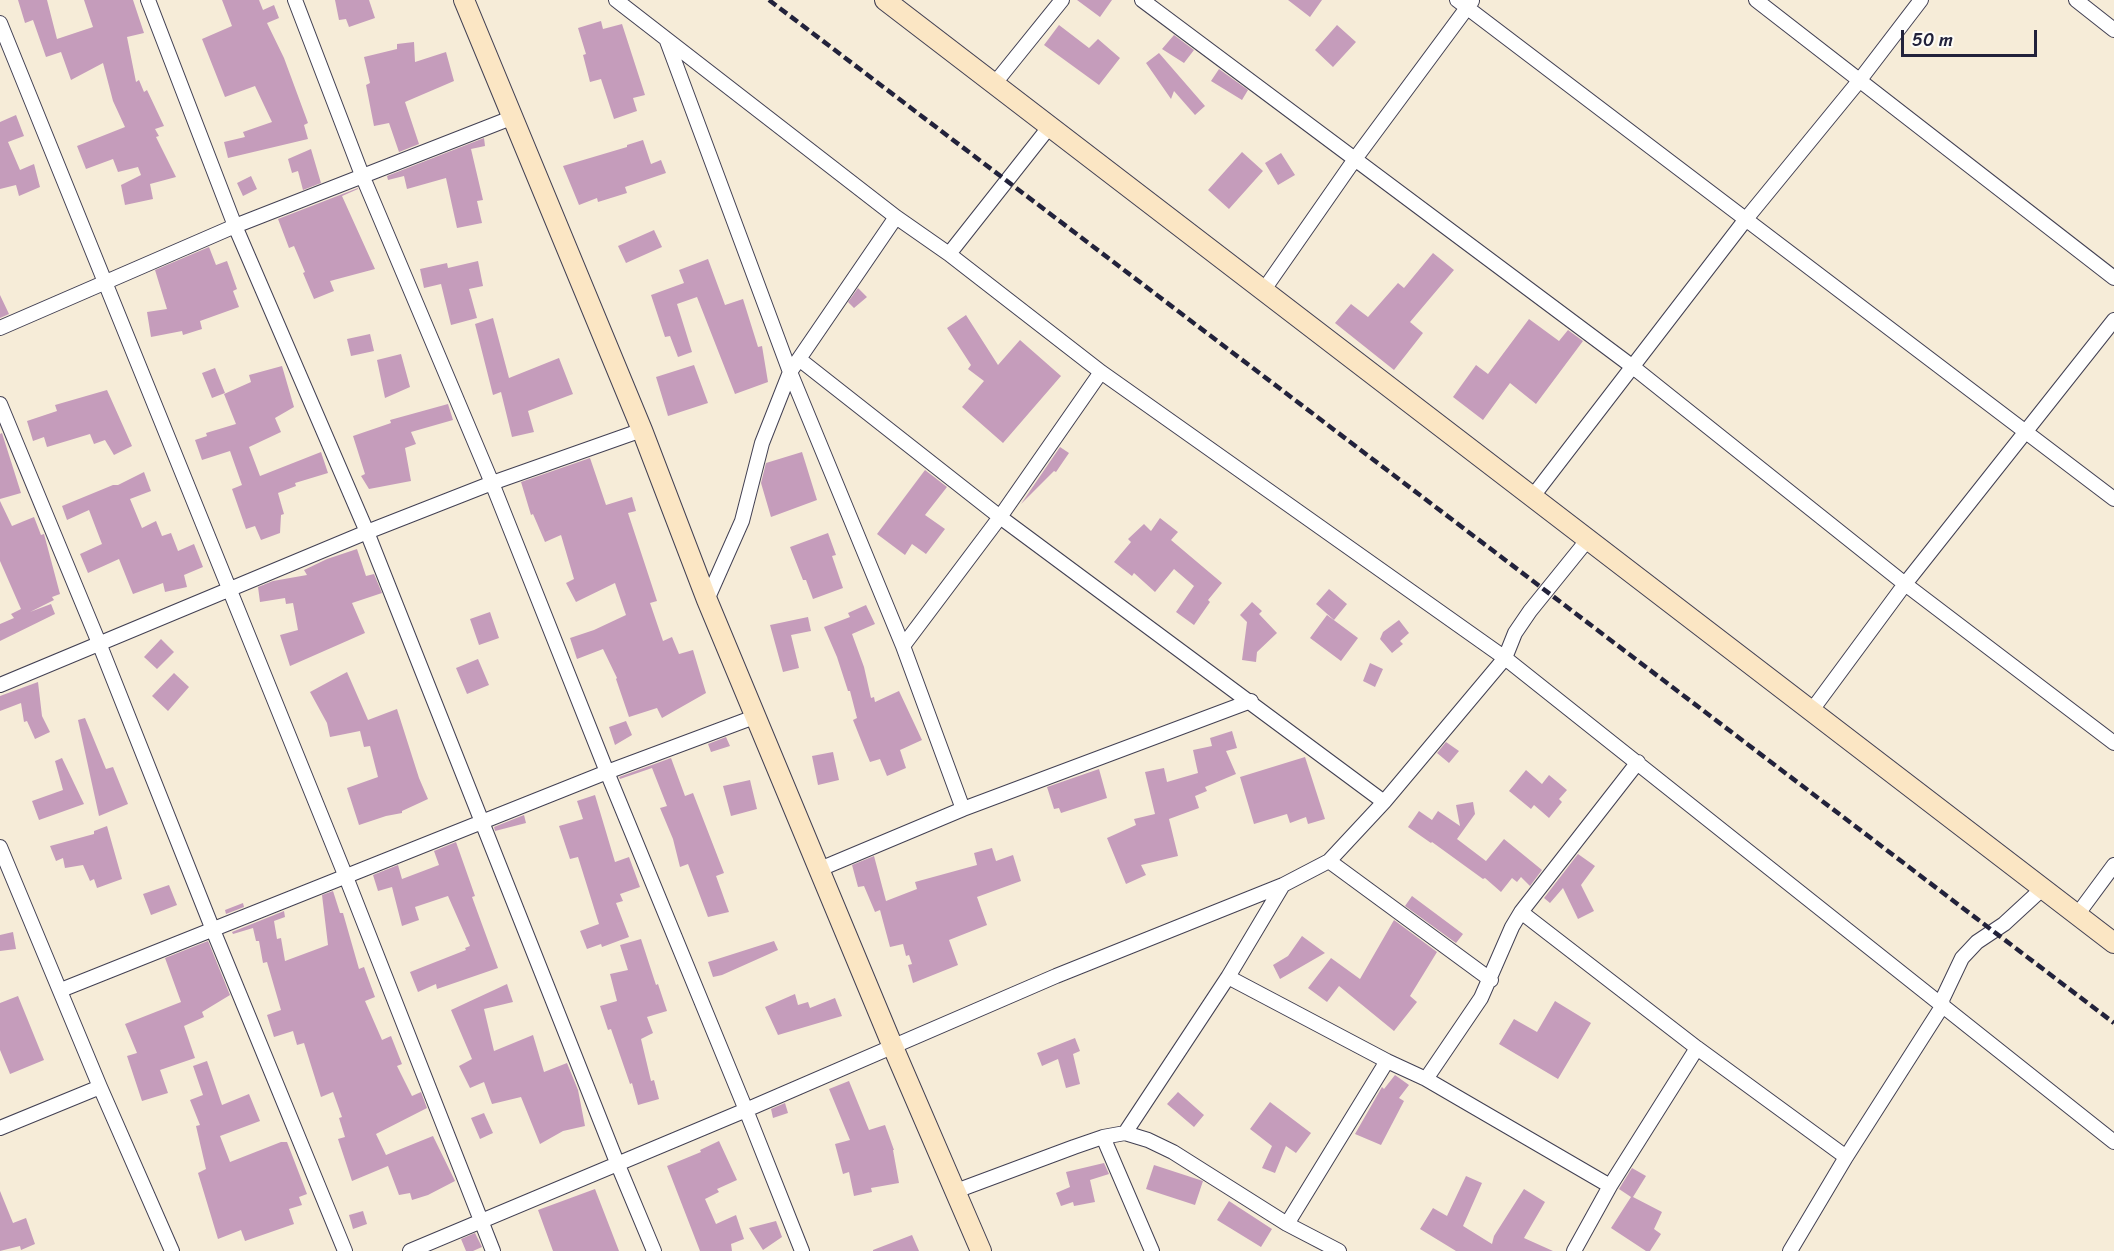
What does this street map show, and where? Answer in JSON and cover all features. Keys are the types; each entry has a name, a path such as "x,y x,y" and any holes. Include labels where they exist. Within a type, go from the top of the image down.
{"main road":[{"path":"464,0 642,430 707,600 757,716 892,1047 981,1251"},
{"path":"885,0 2114,943"}],"street":[{"path":"148,0 235,226 367,532 654,1251"},
{"path":"295,0 362,175 492,483 802,1251"},
{"path":"616,0 1101,372 1505,658 2114,1142"},
{"path":"995,83 1062,0"},
{"path":"1142,0 1633,367 1905,584 2114,743"},
{"path":"1755,0 2114,278"},
{"path":"1533,496 1746,219 1859,81 1921,0"},
{"path":"2076,0 2114,30"},
{"path":"1263,291 1466,2 2114,499"},
{"path":"0,23 346,877 493,1251"},
{"path":"666,39 790,372 903,646 963,809"},
{"path":"0,328 235,226 512,118"},
{"path":"949,254 1050,126"},
{"path":"707,600 742,521 762,443 790,372 896,217"},
{"path":"1812,710 1905,584 2114,320"},
{"path":"799,359 1000,517 1384,801"},
{"path":"903,646 1000,517 1101,372"},
{"path":"0,404 345,1251"},
{"path":"0,685 367,532 492,483 642,430"},
{"path":"410,1251 618,1165 1056,976 1283,885 1329,861 1384,801 1505,658 1515,633 1530,610 1588,538"},
{"path":"820,869 963,809 1251,701"},
{"path":"61,990 482,824 607,772 757,716"},
{"path":"1426,1079 1481,998 1491,980 1512,927 1521,912 1638,762"},
{"path":"0,847 171,1251"},
{"path":"1329,861 1491,980"},
{"path":"2077,915 2114,865"},
{"path":"1125,1133 1228,978 1283,885"},
{"path":"1790,1251 1846,1157 1943,1005 1942,999 1962,958 1970,948 2004,924 2042,889"},
{"path":"1521,912 1697,1048 1846,1157"},
{"path":"1228,978 1426,1079 1610,1186"},
{"path":"1574,1251 1610,1186 1697,1048"},
{"path":"1287,1224 1387,1061"},
{"path":"0,1128 100,1087"},
{"path":"956,1191 1103,1137 1125,1133 1148,1140 1173,1152 1287,1224 1339,1251"},
{"path":"1103,1137 1152,1251"}],"building":[{"path":"18,0 47,0 57,39 93,27 84,0 133,0 144,33 127,37 136,82 139,80 144,92 147,90 164,126 155,129 159,136 156,137 176,177 150,184 153,199 125,205 121,185 141,175 138,167 118,172 113,159 86,169 77,146 125,127 113,101 103,63 71,80 61,52 46,57 33,20 25,23"},
{"path":"222,0 259,0 263,10 274,5 279,18 267,23 284,58 308,123 304,125 308,139 228,158 224,142 245,137 243,132 272,122 255,86 225,97 202,39 232,26"},
{"path":"335,0 369,0 375,18 349,27 346,19 339,20"},
{"path":"1077,0 1112,0 1100,17"},
{"path":"1288,0 1322,0 1310,17"},
{"path":"601,21 603,29 622,24 645,95 633,98 637,111 614,119 601,79 590,82 583,55 586,54 578,28"},
{"path":"1059,25 1089,48 1098,39 1120,58 1099,85 1044,45"},
{"path":"1337,25 1356,42 1333,67 1315,50"},
{"path":"1174,35 1194,50 1184,63 1162,49"},
{"path":"414,42 415,62 446,52 454,81 405,102 419,144 399,152 389,123 374,126 366,85 370,83 364,57 397,49 397,44"},
{"path":"1159,53 1205,106 1195,115 1174,91 1171,99 1146,63"},
{"path":"1219,69 1248,90 1242,100 1211,81"},
{"path":"16,115 24,136 8,142 20,170 34,164 40,187 19,196 16,185 0,189 0,122"},
{"path":"484,138 485,146 471,149 483,200 477,201 482,223 457,228 446,178 407,189 404,176 388,180 387,176"},
{"path":"643,140 651,164 661,160 666,173 625,187 627,193 598,202 597,198 579,205 563,166"},
{"path":"311,149 321,183 303,190 298,171 292,173 288,159"},
{"path":"1242,152 1263,171 1229,209 1208,190"},
{"path":"1281,153 1295,175 1278,185 1265,163"},
{"path":"251,176 257,189 243,196 237,183"},
{"path":"358,188 342,196 375,269 330,281 334,291 314,299 294,246 289,248 278,219"},
{"path":"654,230 662,247 626,263 618,246"},
{"path":"209,247 216,265 227,261 237,289 233,291 239,307 200,321 202,329 183,335 182,331 151,337 147,312 167,309 155,270"},
{"path":"1433,253 1454,270 1410,322 1423,333 1394,370 1335,323 1351,304 1368,317 1398,283 1404,288"},
{"path":"708,259 725,305 743,299 758,347 762,346 768,382 735,394 697,297 677,304 692,352 678,357 670,336 665,337 651,295 684,283 679,270"},
{"path":"478,261 483,286 469,289 477,318 451,325 441,284 424,288 420,269 447,263 448,268"},
{"path":"858,288 867,297 854,308 848,302"},
{"path":"0,295 9,314 0,318"},
{"path":"966,315 998,365 1020,340 1061,376 1003,443 962,407 984,381 968,369 971,365 947,328"},
{"path":"493,318 509,378 559,358 573,394 528,411 534,432 512,437 501,392 493,395 475,324"},
{"path":"1529,319 1559,341 1568,330 1583,341 1536,404 1510,383 1483,420 1453,397 1476,365 1488,374"},
{"path":"370,334 374,351 351,356 347,339"},
{"path":"401,354 410,387 385,398 377,360"},
{"path":"694,365 708,403 668,416 656,377"},
{"path":"282,366 294,407 275,418 281,432 249,447 260,476 321,452 328,473 295,483 296,486 278,493 284,514 281,515 280,533 261,540 255,526 246,529 232,489 242,485 230,451 202,460 195,440 207,436 206,433 236,424 224,394 251,382 249,375"},
{"path":"215,368 225,393 212,398 202,373"},
{"path":"107,390 132,446 114,455 105,440 94,444 90,434 47,447 44,437 33,441 27,421 57,411 55,405"},
{"path":"448,404 453,420 411,432 416,444 405,448 411,481 369,489 361,476 365,474 353,436 391,423 390,420"},
{"path":"2,433 21,493 0,499 0,434"},
{"path":"1060,447 1069,453 1056,472 1054,471 1021,504"},
{"path":"802,452 817,500 771,517 761,483 766,463"},
{"path":"590,458 606,505 632,497 636,511 628,513 657,601 650,603 663,641 672,637 679,654 693,650 706,693 662,718 657,708 629,717 617,678 603,649 577,659 570,638 626,615 615,583 576,602 566,583 574,579 561,535 545,542 533,514 531,515 521,482"},
{"path":"925,470 947,487 925,515 945,529 926,554 912,544 905,555 877,534"},
{"path":"144,472 151,491 130,499 142,528 156,521 162,536 171,533 178,551 194,544 203,567 184,575 187,587 165,592 163,583 133,594 119,559 88,573 80,554 102,544 89,510 67,520 62,506 118,485"},
{"path":"0,501 12,526 34,517 41,535 44,534 60,594 52,597 54,600 30,612 51,604 55,614 0,641 0,624 14,618 11,614 21,609 0,561"},
{"path":"1160,518 1178,532 1171,540 1222,583 1208,600 1210,602 1194,625 1176,612 1194,586 1174,569 1155,592 1134,573 1132,576 1114,562 1131,542 1128,539 1144,524 1151,531"},
{"path":"828,533 836,555 832,556 843,588 813,599 790,547"},
{"path":"357,549 366,576 374,574 382,593 352,603 365,633 290,666 280,635 298,630 293,603 286,604 285,598 260,602 258,587 273,581 307,575 304,570"},
{"path":"1329,589 1347,604 1334,620 1316,604"},
{"path":"1252,602 1262,611 1259,614 1277,633 1257,652 1256,662 1242,660 1247,622 1240,615"},
{"path":"866,605 875,624 852,634 864,667 871,698 874,697 875,702 899,691 922,740 900,750 906,768 887,776 880,759 870,762 867,755 853,720 857,718 850,691 848,691 824,627 850,617 848,613"},
{"path":"490,612 499,638 479,645 470,619"},
{"path":"1327,615 1358,638 1341,661 1310,638"},
{"path":"808,617 811,631 791,635 799,668 783,672 770,625"},
{"path":"1399,620 1409,633 1400,641 1403,644 1392,653 1380,639 1383,632"},
{"path":"161,639 174,652 157,669 144,657"},
{"path":"478,659 489,685 467,694 456,668"},
{"path":"1370,663 1383,669 1375,687 1363,681"},
{"path":"347,672 368,720 397,709 428,799 402,813 359,825 347,788 378,777 370,746 364,747 360,731 330,737 327,723 310,692"},
{"path":"174,673 189,687 168,711 152,696"},
{"path":"38,682 42,716 50,732 35,739 27,721 24,722 21,703 0,711 0,696"},
{"path":"85,718 106,769 113,767 128,804 99,816 78,720"},
{"path":"626,721 632,735 615,745 609,727"},
{"path":"1232,731 1237,748 1226,751 1236,774 1205,787 1207,791 1195,796 1199,808 1169,819 1178,856 1141,865 1146,875 1126,884 1107,838 1136,825 1134,819 1155,814 1145,772 1164,768 1167,782 1198,773 1193,750 1212,746 1210,738"},
{"path":"726,737 730,746 711,752 708,744"},
{"path":"1446,742 1459,751 1449,763 1437,753"},
{"path":"833,752 839,780 818,785 812,756"},
{"path":"1305,757 1325,819 1308,824 1306,817 1290,823 1287,814 1254,824 1240,777"},
{"path":"62,758 84,804 39,820 32,801 63,790 55,761"},
{"path":"671,758 685,796 693,793 724,873 716,876 729,912 708,917 688,864 680,867 673,839 660,808 667,806 652,768 620,779 619,777"},
{"path":"1099,769 1107,798 1061,813 1059,808 1054,809 1047,787"},
{"path":"1526,770 1542,784 1549,775 1567,790 1559,799 1562,802 1549,818 1534,805 1531,809 1509,791"},
{"path":"750,780 757,809 731,816 723,786"},
{"path":"595,795 615,862 629,857 640,887 620,894 623,901 616,903 629,937 602,947 601,944 587,949 580,931 599,924 578,857 570,859 559,826 583,819 577,801"},
{"path":"1473,802 1475,814 1457,839 1486,861 1504,839 1542,870 1530,886 1521,877 1517,882 1512,878 1501,892 1485,878 1483,879 1408,827 1419,811 1432,820 1438,811 1460,826 1456,805"},
{"path":"524,815 526,823 495,831 494,827"},
{"path":"107,826 122,879 97,888 94,879 90,881 83,865 65,868 63,858 56,861 50,846 94,834 94,831"},
{"path":"456,842 475,896 472,897 498,968 437,989 436,984 418,992 410,972 466,950 465,948 470,946 448,896 415,907 419,920 402,926 392,887 378,891 373,875 398,865 402,879 439,865 434,851"},
{"path":"992,848 996,861 1013,855 1021,881 977,897 987,925 949,940 958,965 913,983 908,965 912,964 909,955 906,956 903,944 890,947 880,910 875,912 864,886 858,887 852,865 874,856 886,901 917,889 915,882 977,865 974,853"},
{"path":"1578,854 1595,866 1581,885 1594,911 1578,919 1563,888 1550,903 1544,898"},
{"path":"169,885 177,905 151,915 143,894"},
{"path":"333,891 340,913 343,913 359,969 364,967 375,997 365,1001 382,1040 391,1036 402,1064 397,1066 412,1096 421,1092 427,1108 376,1134 386,1155 433,1136 455,1181 428,1195 412,1200 410,1193 399,1195 388,1166 352,1181 338,1139 345,1137 339,1118 342,1117 333,1092 321,1097 304,1043 297,1045 293,1031 274,1037 267,1015 281,1010 267,962 263,963 259,941 256,941 253,928 233,934 232,932 284,911 285,917 274,921 277,939 281,938 285,961 328,945 322,895"},
{"path":"1412,896 1463,934 1456,943 1405,906"},
{"path":"243,903 244,907 226,914 225,910"},
{"path":"1394,920 1437,952 1410,996 1417,1002 1394,1031 1339,986 1327,1002 1308,988 1331,958 1360,979"},
{"path":"13,932 16,949 0,951 0,935"},
{"path":"1302,936 1325,953 1280,979 1273,965 1288,956"},
{"path":"641,939 667,1011 647,1017 653,1033 641,1039 651,1081 654,1080 659,1099 638,1105 632,1083 630,1084 611,1029 608,1030 600,1006 617,1001 610,974 628,970 620,945"},
{"path":"208,941 230,995 202,1012 204,1017 184,1026 195,1058 160,1070 168,1093 142,1101 127,1056 137,1053 125,1024 181,1002 165,958"},
{"path":"774,941 778,950 713,977 708,962"},
{"path":"507,984 513,1002 484,1009 494,1051 533,1035 544,1072 567,1063 578,1090 585,1126 563,1131 540,1144 521,1097 492,1104 484,1082 470,1088 459,1066 472,1059 451,1010"},
{"path":"795,994 798,1005 808,1002 810,1008 835,998 842,1016 778,1035 765,1007"},
{"path":"18,996 44,1060 10,1074 0,1050 0,1003"},
{"path":"1555,1001 1591,1023 1558,1079 1499,1044 1514,1019 1537,1032"},
{"path":"1075,1038 1080,1051 1073,1054 1080,1084 1066,1088 1058,1059 1042,1066 1037,1053"},
{"path":"207,1061 222,1105 249,1094 260,1121 220,1136 230,1162 281,1142 287,1142 307,1194 299,1197 302,1205 289,1209 294,1224 245,1241 241,1230 218,1239 198,1173 206,1169 196,1126 200,1125 190,1100 203,1095 193,1066"},
{"path":"1395,1075 1409,1085 1399,1098 1404,1101 1381,1145 1355,1134 1382,1087 1384,1089"},
{"path":"849,1081 869,1130 885,1125 894,1150 899,1183 871,1188 872,1192 854,1196 849,1172 843,1174 835,1144 850,1140 829,1089"},
{"path":"1178,1092 1204,1115 1194,1127 1167,1104"},
{"path":"1270,1102 1311,1133 1296,1153 1286,1146 1275,1173 1262,1168 1272,1146 1250,1129"},
{"path":"785,1103 788,1113 773,1118 771,1109"},
{"path":"484,1113 493,1133 480,1139 471,1118"},
{"path":"719,1141 737,1180 717,1189 719,1192 705,1199 716,1224 736,1215 744,1239 731,1244 732,1251 700,1251 667,1166 701,1152 700,1150"},
{"path":"1104,1163 1109,1174 1090,1180 1095,1202 1074,1206 1073,1202 1061,1206 1056,1193 1070,1187 1066,1172"},
{"path":"1154,1165 1203,1181 1195,1205 1146,1189"},
{"path":"1632,1168 1646,1176 1633,1197 1662,1212 1654,1229 1661,1234 1650,1251 1646,1251 1611,1228 1631,1197 1619,1189"},
{"path":"1466,1176 1482,1183 1463,1226 1492,1244 1494,1236 1524,1189 1545,1202 1524,1238 1553,1251 1456,1251 1420,1229 1433,1208 1447,1216"},
{"path":"595,1189 619,1251 553,1251 538,1210"},
{"path":"0,1191 13,1223 26,1218 35,1244 21,1250 20,1246 0,1251"},
{"path":"1229,1201 1272,1229 1261,1247 1217,1220"},
{"path":"363,1211 367,1224 353,1229 349,1215"},
{"path":"776,1221 782,1237 763,1250 749,1228"},
{"path":"475,1233 482,1247 466,1251 461,1239"},
{"path":"912,1235 919,1251 873,1251 873,1250"}],"railway":[{"path":"769,0 2114,1023"}]}
